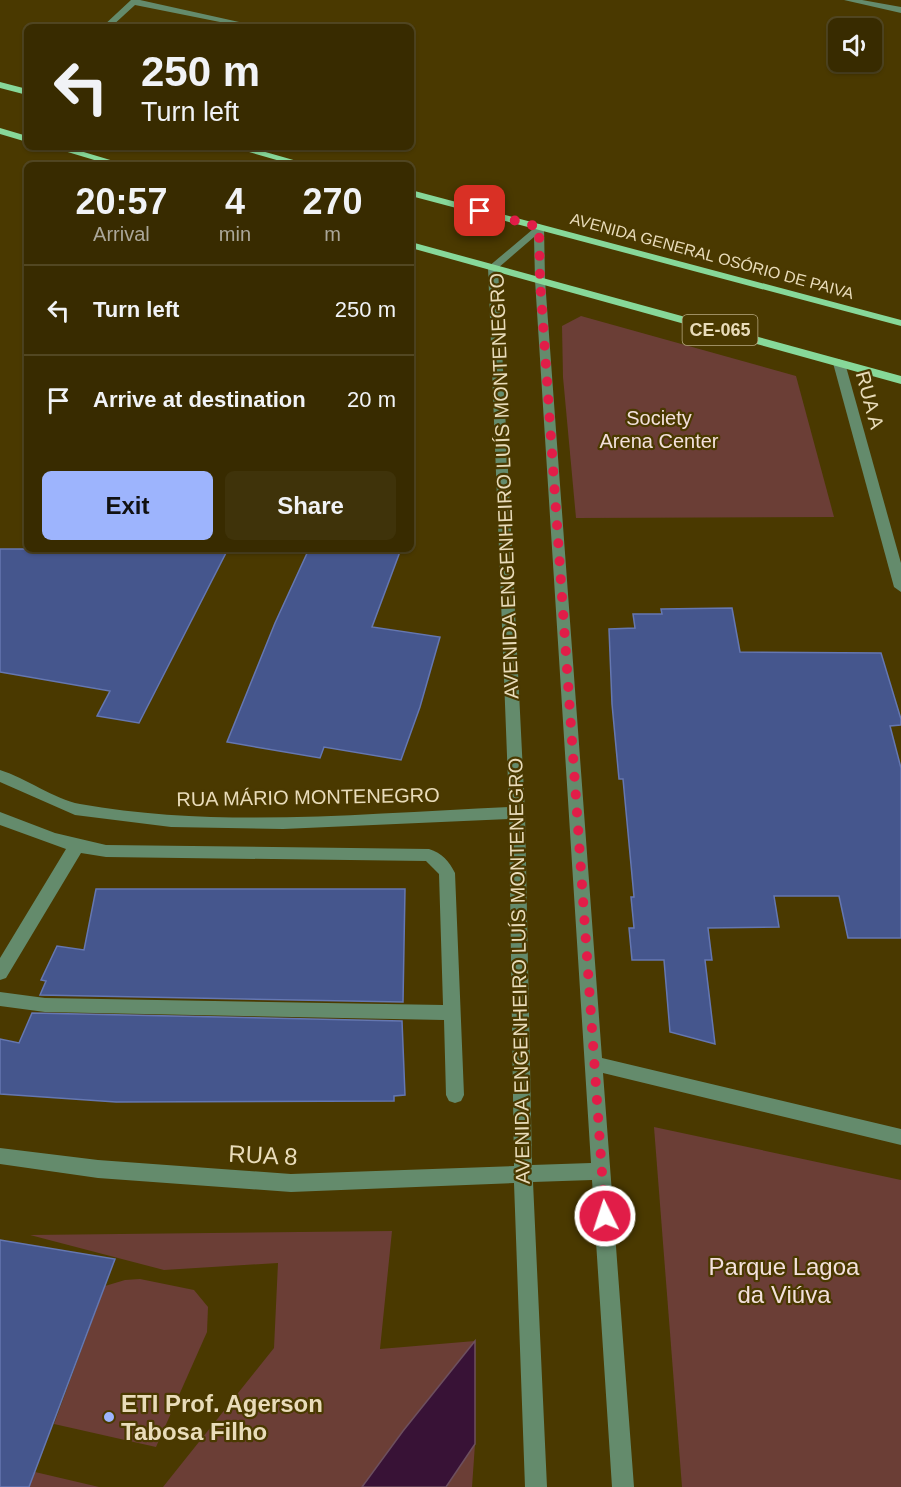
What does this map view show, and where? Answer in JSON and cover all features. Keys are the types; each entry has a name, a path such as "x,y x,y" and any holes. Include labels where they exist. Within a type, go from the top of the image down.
{"main road":[{"path":"0,85 24,91"},
{"path":"0,132 24,138"},
{"path":"67,150 111,162"},
{"path":"248,150 294,162"},
{"name":"AVENIDA GENERAL OSÓRIO DE PAIVA","path":"414,193 901,323"},
{"name":"CE-065","path":"414,246 901,380"}],"street":[{"path":"848,0 901,10"},
{"path":"109,24 134,1 244,24"},
{"path":"539,227 540,280 623,1487"},
{"name":"AVENIDA ENGENHEIRO LUÍS MONTENEGRO","path":"536,1487 523,1172 516,813 493,267 539,227"},
{"name":"RUA A","path":"839,363 901,587"},
{"name":"RUA MÁRIO MONTENEGRO","path":"0,776 75,809 171,821 283,823 516,813"},
{"path":"0,818 50,840 76,847 106,851 429,855 442,864 447,873 455,1095"},
{"path":"0,973 76,847"},
{"path":"0,999 45,1005 452,1013"},
{"path":"593,1063 901,1137"},
{"name":"RUA 8","path":"0,1156 98,1169 291,1184 523,1172 602,1171"}],"green space":[{"name":"Society Arena Center","path":"581,316 796,376 834,517 576,518 563,377 562,326"},
{"name":"Parque Lagoa da Viúva","path":"654,1127 901,1180 901,1487 682,1487"},
{"path":"392,1231 380,1349 475,1341 475,1444 472,1487 163,1487 274,1348 278,1263 164,1270 30,1235"},
{"path":"140,1279 194,1290 208,1307 207,1332 156,1447 54,1424 105,1286 125,1280"},
{"path":"35,1472 99,1487 29,1487"}],"shaded area":[{"path":"475,1341 475,1444 446,1487 362,1487 403,1431"}],"building":[{"path":"0,549 24,549 24,552 226,552 139,723 97,716 110,691 0,672"},
{"path":"308,552 400,552 372,627 440,637 420,707 401,760 324,747 320,758 227,742 275,623"},
{"path":"732,608 740,652 881,653 901,719 901,725 890,726 901,768 901,938 848,938 839,896 774,896 779,927 708,928 712,960 705,960 715,1044 670,1032 664,960 632,960 629,928 634,928 631,897 634,897 623,779 619,779 612,704 609,629 635,628 633,614 662,614 661,609"},
{"path":"96,889 405,889 403,1002 40,995 46,981 41,980 57,946 84,950"},
{"path":"32,1013 402,1021 405,1095 394,1096 394,1101 116,1102 0,1094 0,1039 19,1043"},
{"path":"0,1240 115,1259 29,1487 0,1487"}],"place":[{"name":"ETI Prof. Agerson Tabosa Filho","path":"109,1417"}],"route":[{"path":"480,211 539,227 540,280 605,1216"}]}
